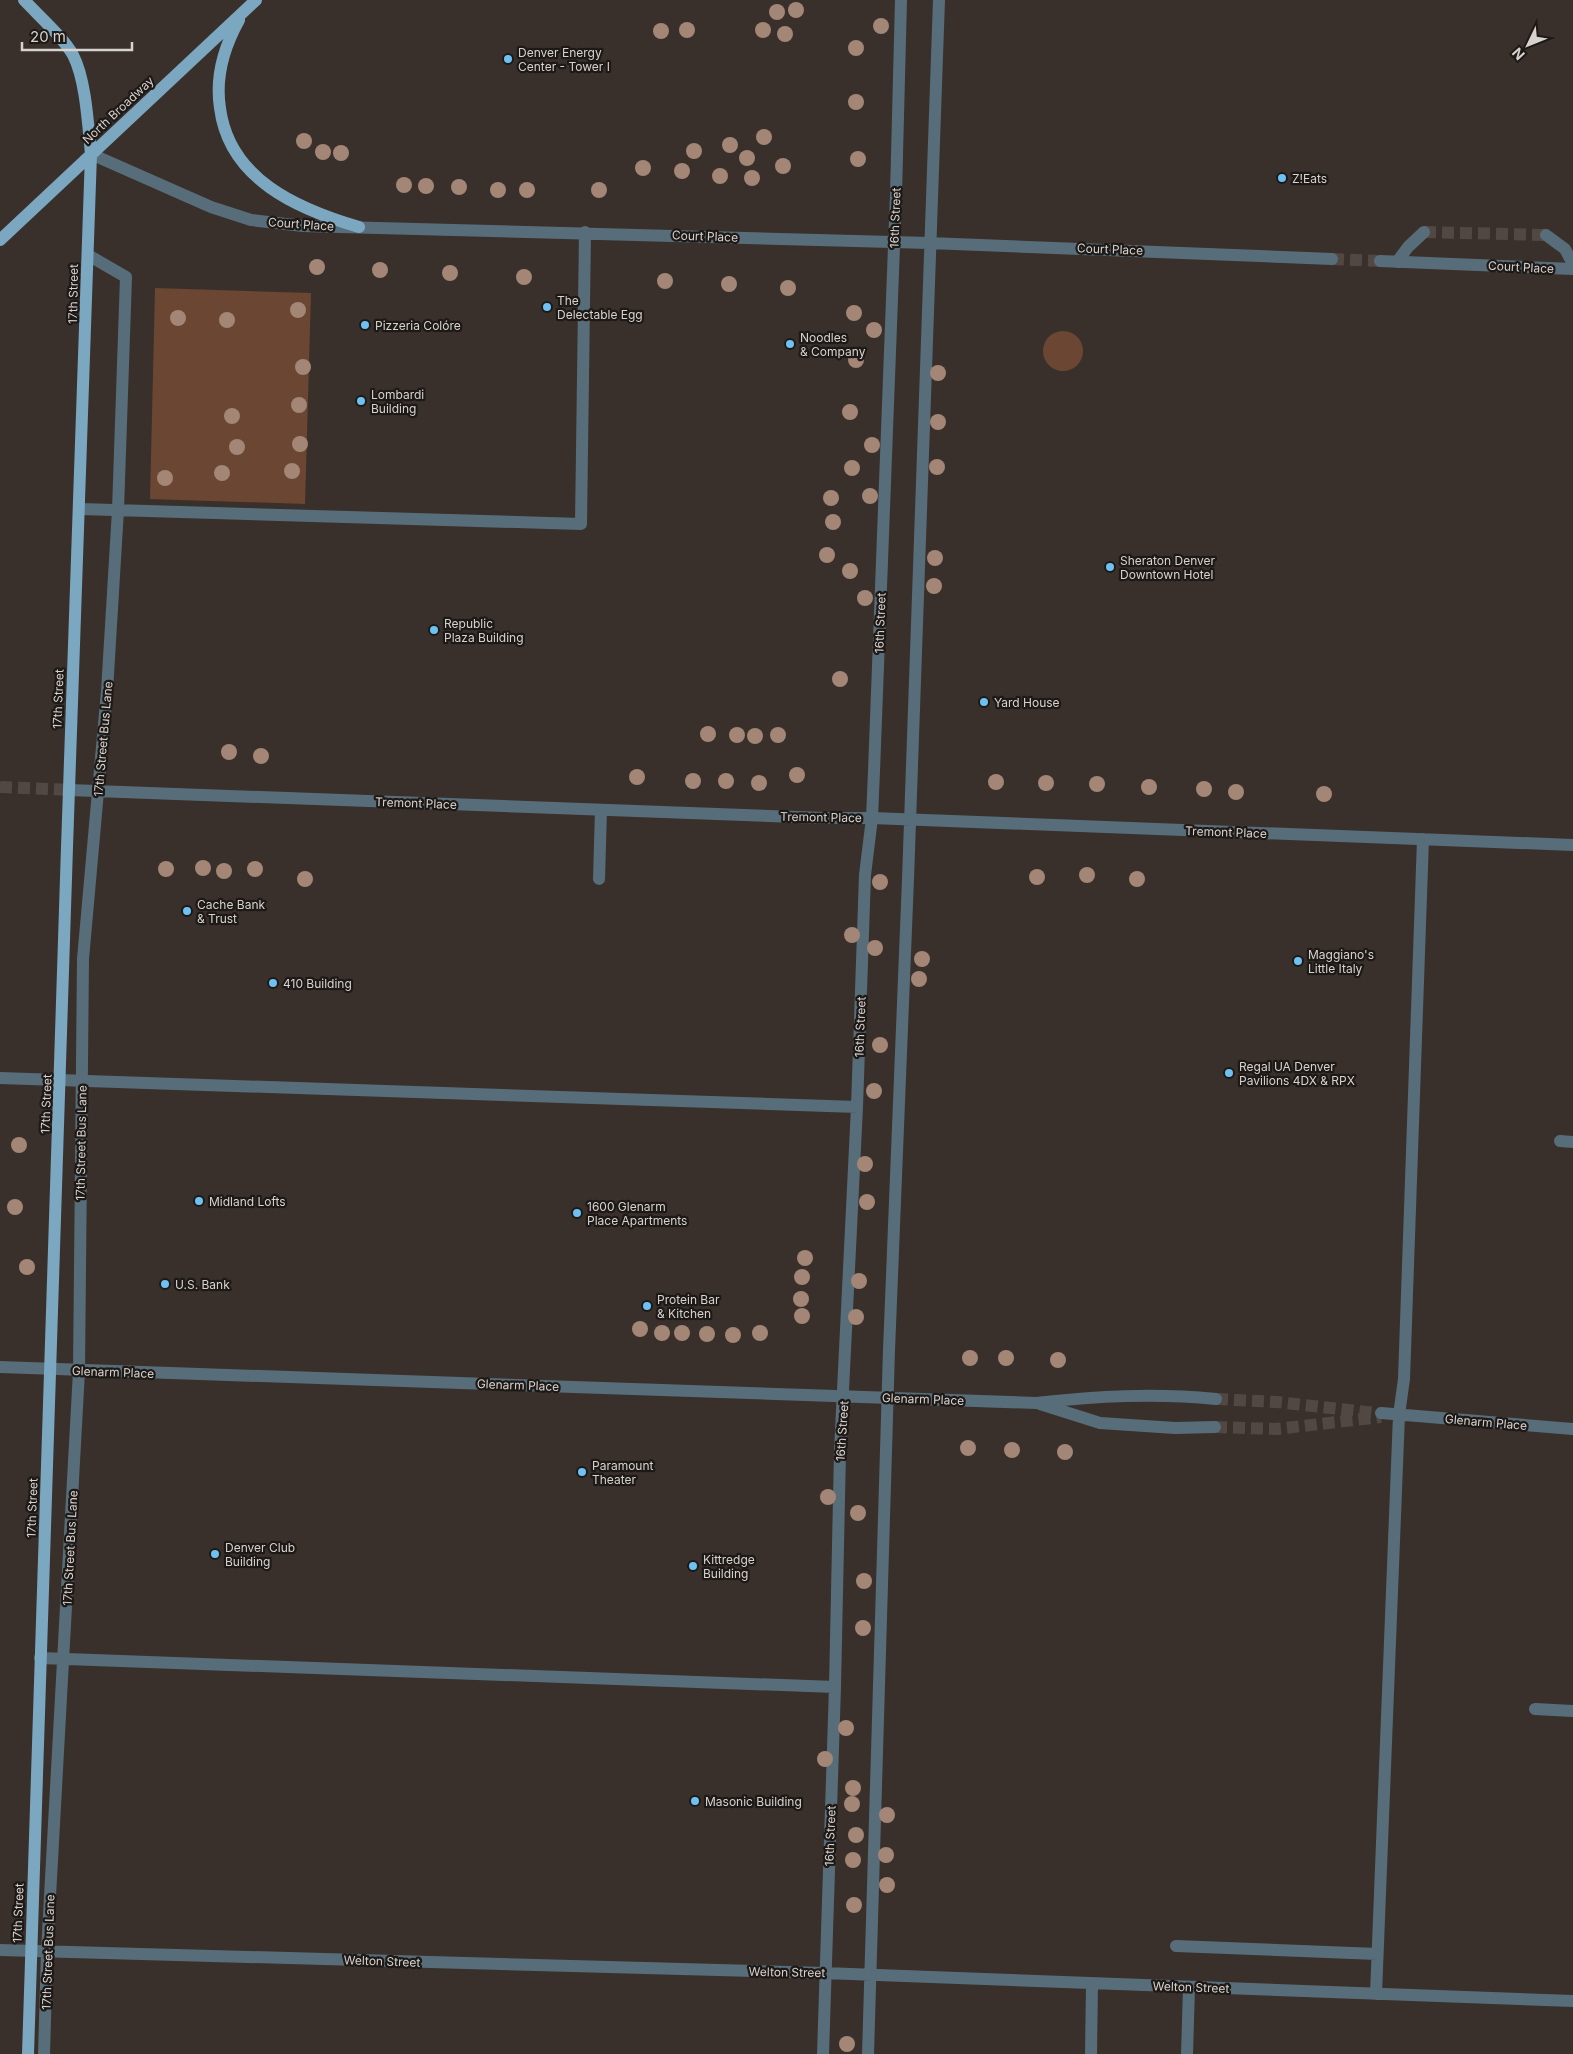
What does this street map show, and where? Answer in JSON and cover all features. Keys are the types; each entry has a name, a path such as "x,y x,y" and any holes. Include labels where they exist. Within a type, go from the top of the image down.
{"main road":[{"name":"17th Street","path":"24,0 65,44 76,60 81,75 92,154 69,790 28,2054"},
{"name":"North Broadway","path":"0,240 256,0"},
{"path":"243,12 232,32 223,55 218,78 218,99 222,123 231,147 237,157 259,179 296,204 321,216 359,227"}],"street":[{"name":"16th Street","path":"822,2054 835,1686 840,1451 857,1107 865,875 872,818 894,242 901,0"},
{"path":"868,2054 887,1398 910,821 939,0"},
{"name":"Court Place","path":"92,154 211,207 251,220 303,226 584,232 929,243 1332,259"},
{"path":"80,509 581,524 584,232"},
{"path":"1397,262 1408,247 1424,232"},
{"path":"1546,236 1565,249 1573,264"},
{"name":"17th Street Bus Lane","path":"44,2054 47,1951 79,1371 83,959 107,691 118,510 126,277 88,255"},
{"name":"Court Place","path":"1380,261 1573,270"},
{"name":"Tremont Place","path":"69,790 1573,845"},
{"path":"599,879 601,810"},
{"path":"1376,1994 1400,1415 1404,1379 1423,839"},
{"path":"0,1078 857,1107"},
{"path":"1560,1141 1573,1142"},
{"name":"Glenarm Place","path":"0,1367 1036,1403 1099,1396 1176,1395 1216,1399"},
{"name":"Glenarm Place","path":"1036,1403 1100,1422 1175,1428 1215,1427"},
{"name":"Glenarm Place","path":"1381,1415 1573,1429"},
{"path":"40,1658 835,1686"},
{"path":"1535,1709 1573,1710"},
{"path":"1176,1946 1377,1954"},
{"name":"Welton Street","path":"0,1950 824,1973 1573,2001"},
{"path":"1091,2054 1092,1984"},
{"path":"1186,2054 1189,1987"}],"shaded area":[{"path":"155,288 311,293 305,504 150,499"},
{"path":"1067,331 1074,334 1080,340 1083,351 1082,359 1074,368 1067,371 1059,371 1052,368 1044,359 1043,347 1046,340 1055,332"}],"tunnel":[{"path":"1424,232 1546,235"},
{"path":"1332,259 1380,261"},
{"path":"0,787 69,790"},
{"path":"1216,1399 1277,1402 1376,1413"},
{"path":"1215,1427 1276,1429 1381,1417"}],"place":[{"name":"Denver Energy Center - Tower I","path":"508,59"},
{"name":"Z!Eats","path":"1282,178"},
{"name":"The Delectable Egg","path":"547,307"},
{"name":"Pizzeria Colóre","path":"365,325"},
{"name":"Noodles & Company","path":"790,344"},
{"name":"Lombardi Building","path":"361,401"},
{"name":"Sheraton Denver Downtown Hotel","path":"1110,567"},
{"name":"Republic Plaza Building","path":"434,630"},
{"name":"Yard House","path":"984,702"},
{"name":"Cache Bank & Trust","path":"187,911"},
{"name":"Maggiano's Little Italy","path":"1298,961"},
{"name":"410 Building","path":"273,983"},
{"name":"Regal UA Denver Pavilions 4DX & RPX","path":"1229,1073"},
{"name":"Midland Lofts","path":"199,1201"},
{"name":"1600 Glenarm Place Apartments","path":"577,1213"},
{"name":"U.S. Bank","path":"165,1284"},
{"name":"Protein Bar & Kitchen","path":"647,1306"},
{"name":"Paramount Theater","path":"582,1472"},
{"name":"Denver Club Building","path":"215,1554"},
{"name":"Kittredge Building","path":"693,1566"},
{"name":"Masonic Building","path":"695,1801"}]}
